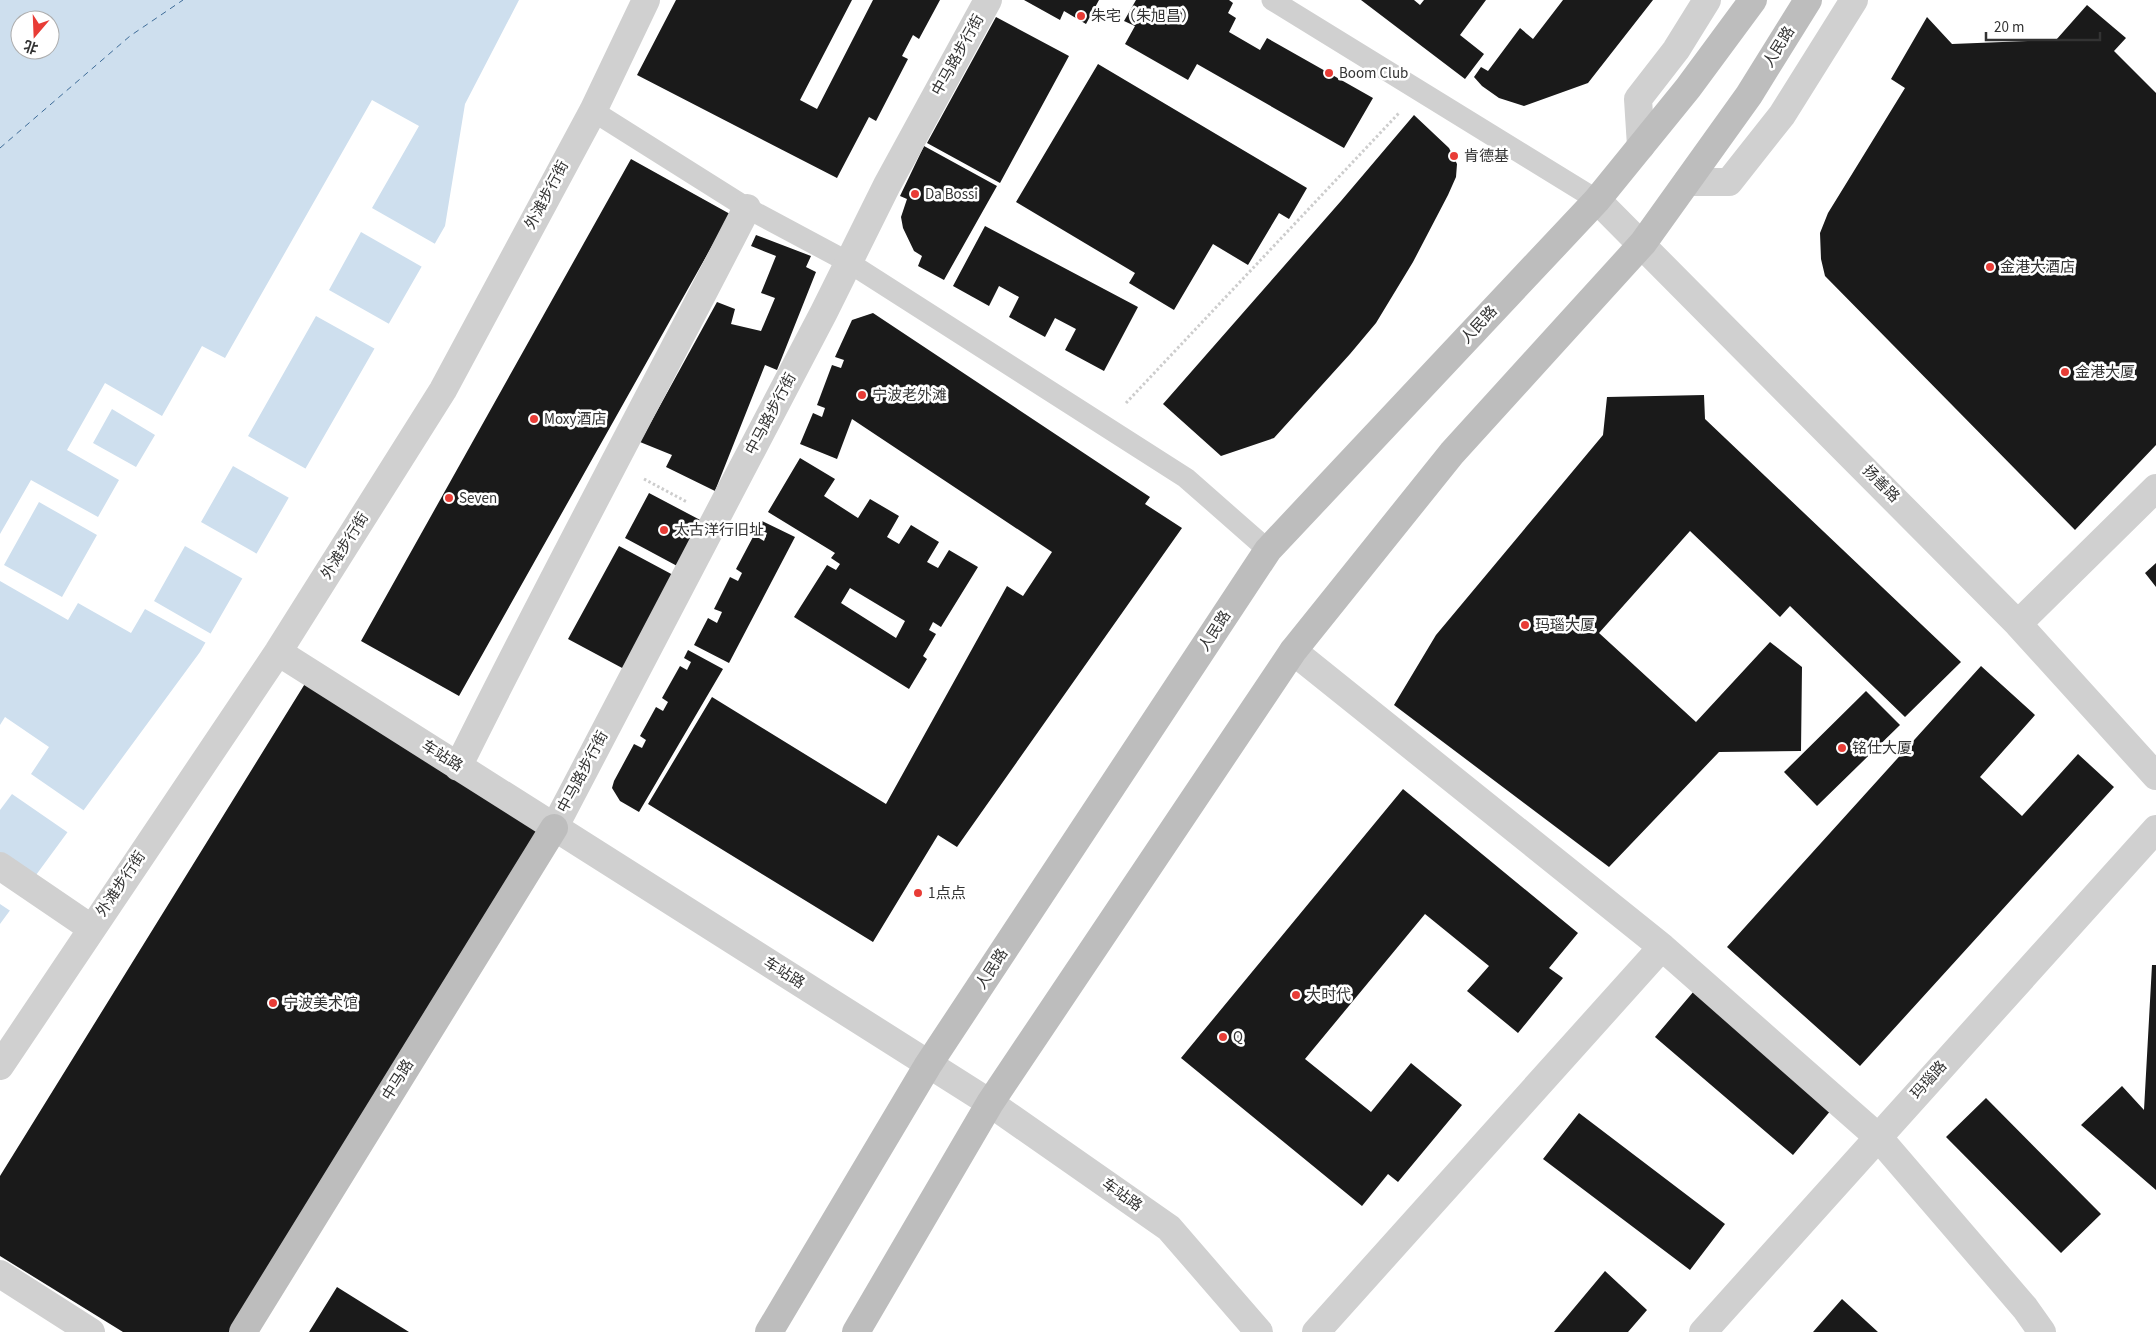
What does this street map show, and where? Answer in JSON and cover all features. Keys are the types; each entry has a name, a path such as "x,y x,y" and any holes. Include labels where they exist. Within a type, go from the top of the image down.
{"main road":[{"name":"人民路","path":"769,1332 928,1065 1268,550 1597,200 1688,88 1753,0"},
{"name":"人民路","path":"856,1332 990,1103 1293,651 1452,453 1643,244 1749,95 1808,0"},
{"name":"中马路","path":"243,1332 554,828"}],"street":[{"name":"外滩步行街","path":"0,1066 278,652 443,390 593,111 646,0"},
{"name":"中马路步行街","path":"554,828 824,312 887,185 988,0"},
{"path":"1642,146 1638,99 1676,50 1707,0"},
{"path":"1687,182 1729,182 1782,115 1854,0"},
{"name":"扬善路","path":"1597,200 1643,244 2018,624 2156,776"},
{"path":"458,767 521,640 616,463 747,208"},
{"path":"2018,624 2156,488"},
{"path":"1293,651 1662,947 1878,1137 2026,1308 2042,1332"},
{"name":"车站路","path":"278,652 990,1103 1169,1228 1259,1332"},
{"name":"玛瑙路","path":"1703,1332 2156,829"},
{"path":"0,866 91,928"},
{"path":"1316,1332 1662,947"},
{"path":"0,1274 91,1332"}],"lane":[{"path":"1272,0 1597,200"},
{"path":"593,111 747,208 848,262 1186,478 1268,550"}],"path":[{"path":"1105,426 1420,91"},
{"path":"616,463 716,518"}],"water":[{"path":"0,0 519,0 465,104 445,226 200,652 0,924"}],"pier":[{"path":"372,100 419,126 372,208 437,245 424,268 361,232 329,290 391,325 377,350 316,316 248,436 308,470 291,499 233,466 201,522 259,555 245,580 185,546 154,601 213,635 208,644 145,609 131,633 78,603 68,620 0,581 0,534 31,480 98,517 119,480 67,450 105,383 162,416 202,346 225,358","holes":["112,409 155,435 136,467 93,443","39,502 97,535 62,597 4,565"]},
{"path":"5,717 49,747 31,774 86,812 70,834 12,794 0,810 0,725"},
{"path":"0,852 38,877 12,912 0,904"}],"building":[{"path":"676,0 852,0 800,100 817,109 873,0 940,0 919,39 913,35 902,56 908,59 876,121 869,117 837,178 637,75"},
{"name":"朱宅（朱旭昌）","path":"1024,0 1099,0 1086,24 1064,11 1060,20"},
{"path":"1136,0 1229,0 1233,3 1228,13 1236,18 1229,32 1260,50 1267,38 1373,98 1344,148 1197,64 1188,80 1125,44 1135,26 1124,21"},
{"path":"1361,0 1414,0 1420,5 1424,0 1486,0 1460,35 1484,54 1465,79"},
{"path":"1563,0 1653,0 1588,83 1524,106 1499,98 1482,86 1474,77 1481,67 1488,71 1520,28 1533,39"},
{"name":"金港大酒店","path":"2087,5 2126,38 2114,51 2156,93 2156,445 2075,530 1825,276 1821,259 1820,233 1828,213 1905,88 1891,79 1927,17 1952,44 2056,40"},
{"path":"996,17 1069,56 1000,183 927,143"},
{"path":"1098,64 1307,188 1289,219 1279,213 1248,265 1213,244 1174,310 1129,283 1135,273 1016,202"},
{"path":"1414,115 1449,148 1457,164 1456,177 1448,195 1413,262 1376,323 1274,438 1221,456 1163,404"},
{"path":"924,146 997,186 944,280 918,266 922,256 914,251 903,228 901,217 907,199 900,196"},
{"path":"631,159 730,214 459,696 361,641"},
{"path":"985,226 1138,307 1104,371 1065,350 1076,329 1055,318 1045,337 1009,317 1019,297 999,286 989,306 953,286"},
{"path":"756,235 811,256 806,267 816,272 777,370 765,365 715,491 666,467 672,455 640,442 717,302 735,309 731,324 761,331 775,298 761,293 776,256 751,246"},
{"path":"873,313 1150,497 1145,504 1182,528 957,847 938,835 873,942 648,804 712,697 886,804 1007,586 1023,596 1052,552 852,419 837,459 800,444 813,413 822,417 825,408 817,405 832,365 841,368 844,360 835,357 852,320"},
{"name":"玛瑙大厦","path":"1704,395 1705,419 1961,662 1905,717 1790,606 1780,617 1690,531 1599,633 1696,722 1770,642 1802,667 1801,751 1719,752 1609,867 1394,705 1436,635 1603,435 1607,397"},
{"path":"800,458 835,479 824,496 858,518 870,499 899,516 887,537 899,544 911,525 939,542 927,562 938,568 949,550 978,567 941,627 933,622 929,630 936,634 923,656 927,659 909,689 794,617 827,565 836,570 840,564 831,558 835,553 768,512","holes":["850,588 905,621 896,638 841,603"]},
{"name":"太古洋行旧址","path":"649,493 704,522 679,567 625,538"},
{"path":"762,521 795,537 729,663 694,645 708,618 717,623 722,612 714,609 730,577 738,581 742,573 736,569 754,535 764,541 767,533 758,529"},
{"path":"619,546 675,576 624,669 568,639"},
{"path":"2156,563 2156,587 2145,573"},
{"path":"688,650 723,669 639,812 620,801 612,788 614,781 634,744 642,748 646,740 640,736 656,707 663,711 668,702 662,698 680,666 687,670 691,662 684,658"},
{"path":"1981,666 2035,715 1980,777 2022,816 2078,754 2114,787 1860,1066 1727,947"},
{"name":"宁波美术馆","path":"306,682 547,830 236,1332 123,1332 0,1256 0,1176"},
{"name":"铭仕大厦","path":"1866,691 1900,725 1817,806 1784,772"},
{"name":"大时代","path":"1403,789 1578,933 1549,968 1563,978 1518,1033 1467,991 1489,966 1425,914 1305,1059 1371,1112 1411,1063 1462,1105 1398,1182 1388,1174 1362,1206 1181,1058"},
{"path":"2152,965 2156,965 2156,1190 2081,1125 2122,1086 2144,1110"},
{"path":"1694,991 1832,1109 1793,1155 1655,1037"},
{"path":"1986,1098 2101,1214 2061,1253 1946,1137"},
{"path":"1579,1113 1725,1224 1690,1270 1543,1159"},
{"path":"1605,1271 1647,1310 1628,1332 1554,1332"},
{"path":"337,1287 409,1332 309,1332"},
{"path":"1842,1299 1878,1332 1813,1332"}],"ferry route":[{"path":"0,148 130,36 183,0"}],"place":[{"name":"朱宅（朱旭昌）","path":"1081,16"},
{"name":"Boom Club","path":"1329,73"},
{"name":"肯德基","path":"1454,156"},
{"name":"Da Bossi","path":"915,194"},
{"name":"金港大酒店","path":"1990,267"},
{"name":"金港大厦","path":"2065,372"},
{"name":"宁波老外滩","path":"862,395"},
{"name":"Moxy酒店","path":"534,419"},
{"name":"Seven","path":"449,498"},
{"name":"太古洋行旧址","path":"664,530"},
{"name":"玛瑙大厦","path":"1525,625"},
{"name":"铭仕大厦","path":"1842,748"},
{"name":"1点点","path":"918,893"},
{"name":"大时代","path":"1296,995"},
{"name":"宁波美术馆","path":"273,1003"},
{"name":"Q","path":"1223,1037"}]}
